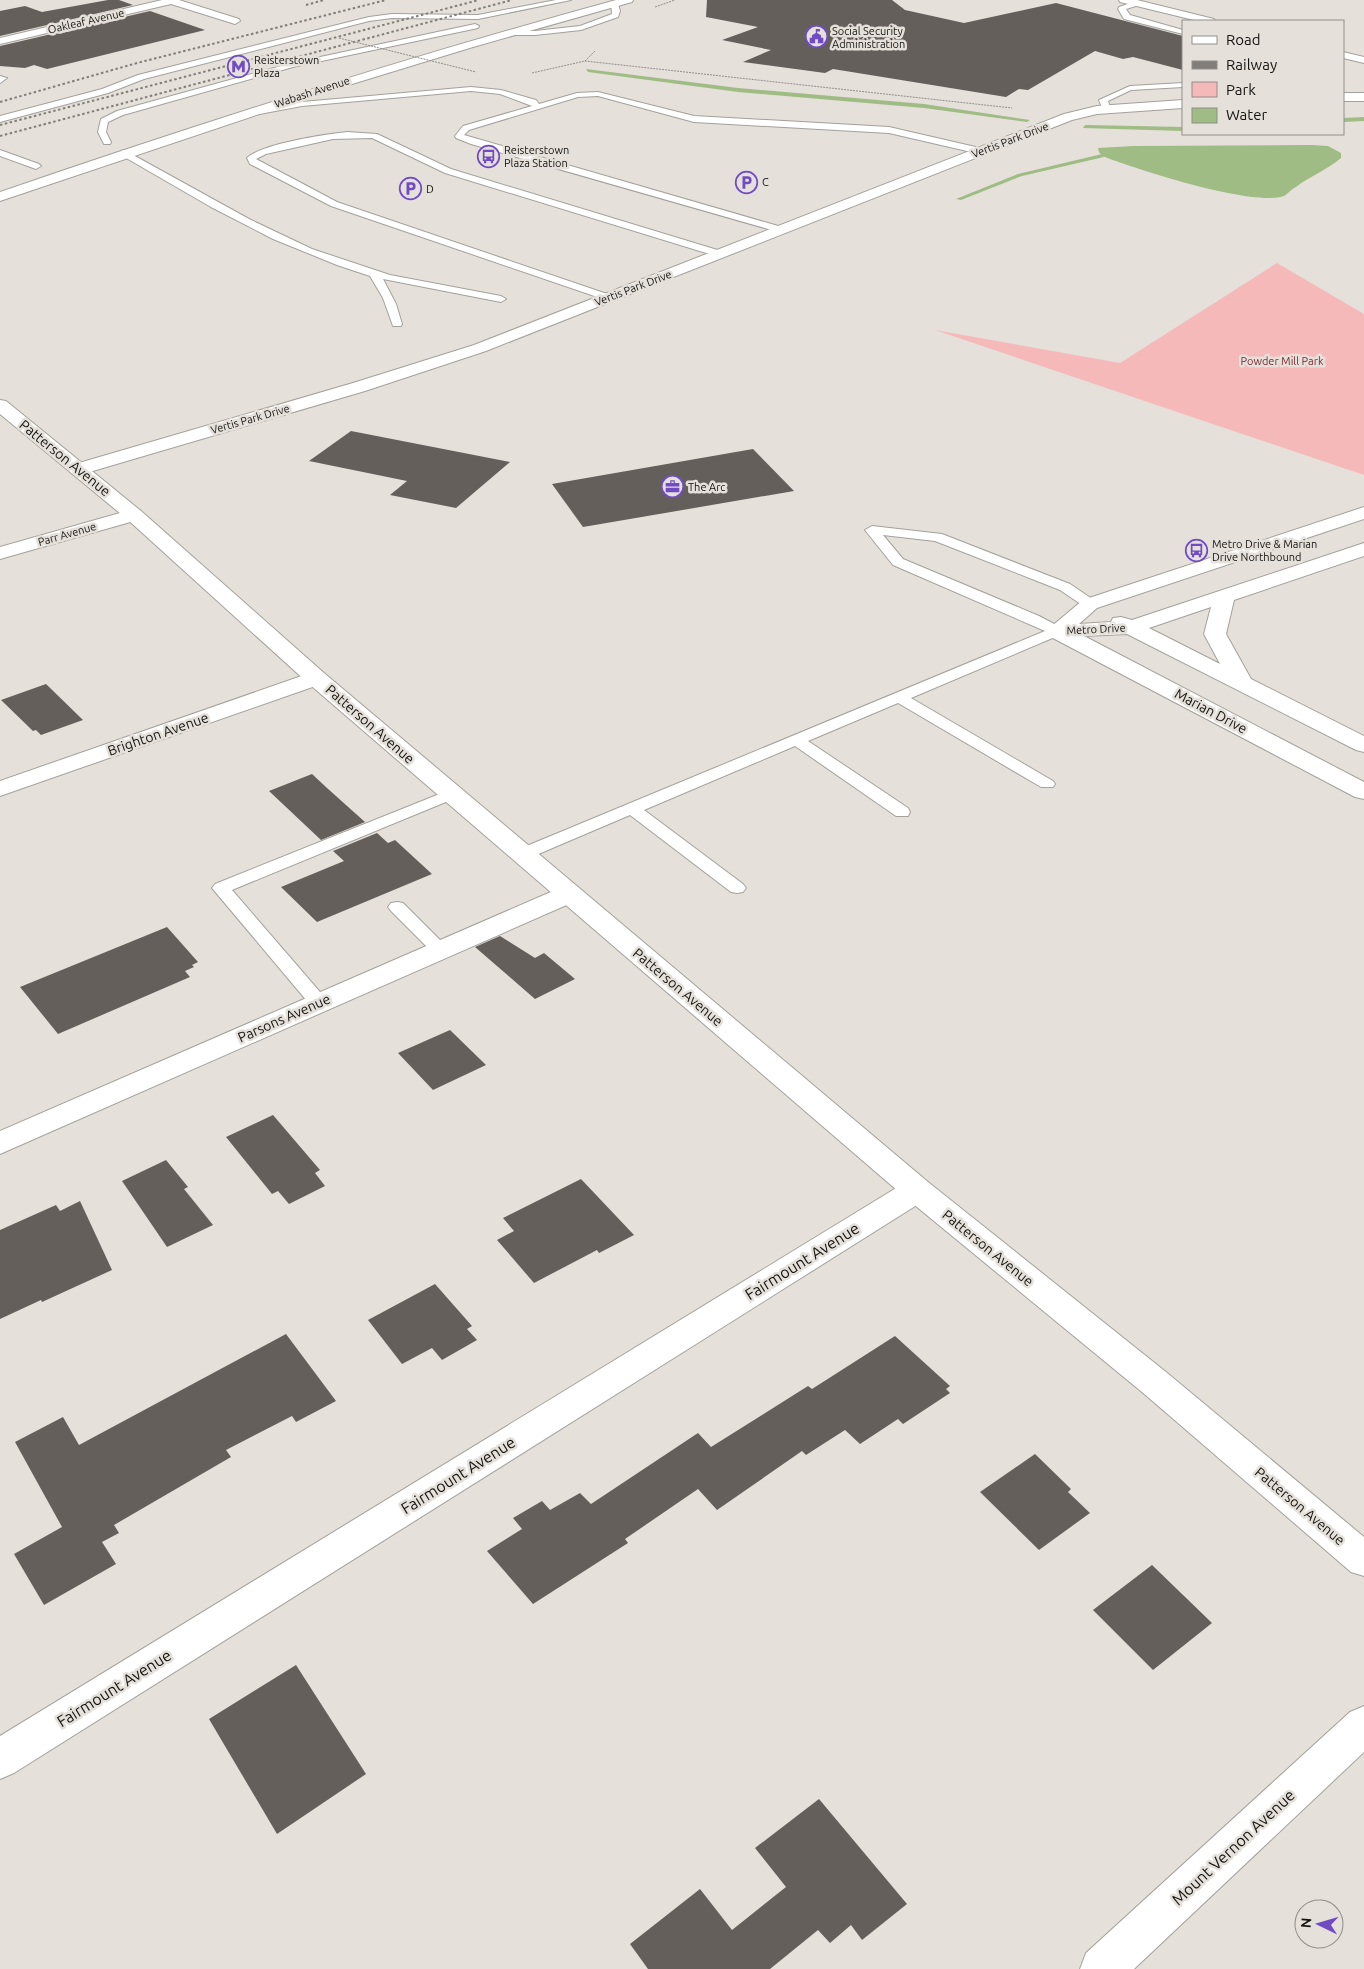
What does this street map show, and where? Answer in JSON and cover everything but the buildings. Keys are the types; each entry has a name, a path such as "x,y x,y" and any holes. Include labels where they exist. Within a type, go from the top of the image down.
{"street":[{"path":"170,0 235,21"},
{"name":"Oakleaf Avenue","path":"0,41 170,0"},
{"name":"Wabash Avenue","path":"324,71 575,0"},
{"name":"Wabash Avenue","path":"0,198 124,153 376,71 628,0"},
{"path":"1124,0 1206,20"},
{"path":"1344,55 1364,60"},
{"path":"1344,97 1364,96"},
{"name":"Vertis Park Drive","path":"79,469 480,348 1068,117 1107,110 1182,104"},
{"path":"18,173 41,165"},
{"name":"Patterson Avenue","path":"0,405 134,515 316,678 917,1190 1154,1382 1364,1560"},
{"name":"Metro Drive","path":"1057,631 1090,604 1364,513"},
{"name":"Parr Avenue","path":"0,553 134,515"},
{"name":"Metro Drive","path":"1057,631 1129,628 1364,549"},
{"path":"1224,596 1215,634 1242,684"},
{"path":"1090,604 1129,628 1364,745"},
{"name":"Marian Drive","path":"1057,631 1364,792"},
{"name":"Brighton Avenue","path":"0,789 316,678"},
{"name":"Parsons Avenue","path":"0,1143 569,894"},
{"name":"Fairmount Avenue","path":"0,1759 917,1190"},
{"name":"Mount Vernon Avenue","path":"1102,1969 1364,1725"}],"lane":[{"path":"0,119 105,91 141,77 369,19 392,16 478,17 567,0"},
{"path":"1136,3 1123,7 1126,17 1182,32"},
{"path":"107,142 102,132 104,120 120,112 292,65 494,22"},
{"path":"1107,110 1103,100 1130,88 1182,85"},
{"path":"248,112 302,104 456,89 501,92 533,102 537,107"},
{"path":"782,230 508,152 459,136 466,128 577,95 598,94 694,119 889,130 980,151"},
{"path":"609,298 334,204 253,162 251,158 263,152 342,135 364,134 374,136 448,171 720,254"},
{"path":"0,153 41,165"},
{"path":"124,153 217,208 288,242 374,274 500,299"},
{"path":"374,274 386,290 394,308 397,324"},
{"path":"1057,631 1034,618 898,562 872,530 937,537 1065,587 1090,604"},
{"path":"523,854 1057,631"},
{"path":"899,697 1047,784"},
{"path":"796,740 902,812"},
{"path":"319,1003 221,888 452,794"},
{"path":"632,809 737,888"},
{"path":"397,907 440,950"}],"path":[{"path":"339,38 476,72"},
{"path":"526,75 585,61 1017,109"}],"green space":[{"name":"Powder Mill Park","path":"1277,263 1364,314 1364,475 935,330 1120,363"}],"water":[{"path":"1134,146 1328,146 1341,153 1341,158 1284,196 1268,198 1221,192 1166,177 1102,156 1098,148"}],"waterway":[{"path":"588,70 738,90 924,106 1027,120"},
{"path":"1344,120 1364,119"},
{"path":"1085,127 1182,129"},
{"path":"959,199 1020,175 1102,156"}],"railway":[{"path":"306,5 324,0"},
{"path":"0,102 137,63 386,0"},
{"path":"0,125 479,0"},
{"path":"0,136 512,0"}],"place":[{"name":"Social Security Administration","path":"816,37"},
{"name":"Reisterstown Plaza","path":"238,66"},
{"name":"Reisterstown Plaza Station","path":"488,156"},
{"name":"C","path":"746,182"},
{"name":"D","path":"410,189"},
{"name":"The Arc","path":"672,487"},
{"name":"Metro Drive & Marian Drive Northbound","path":"1196,550"}]}
